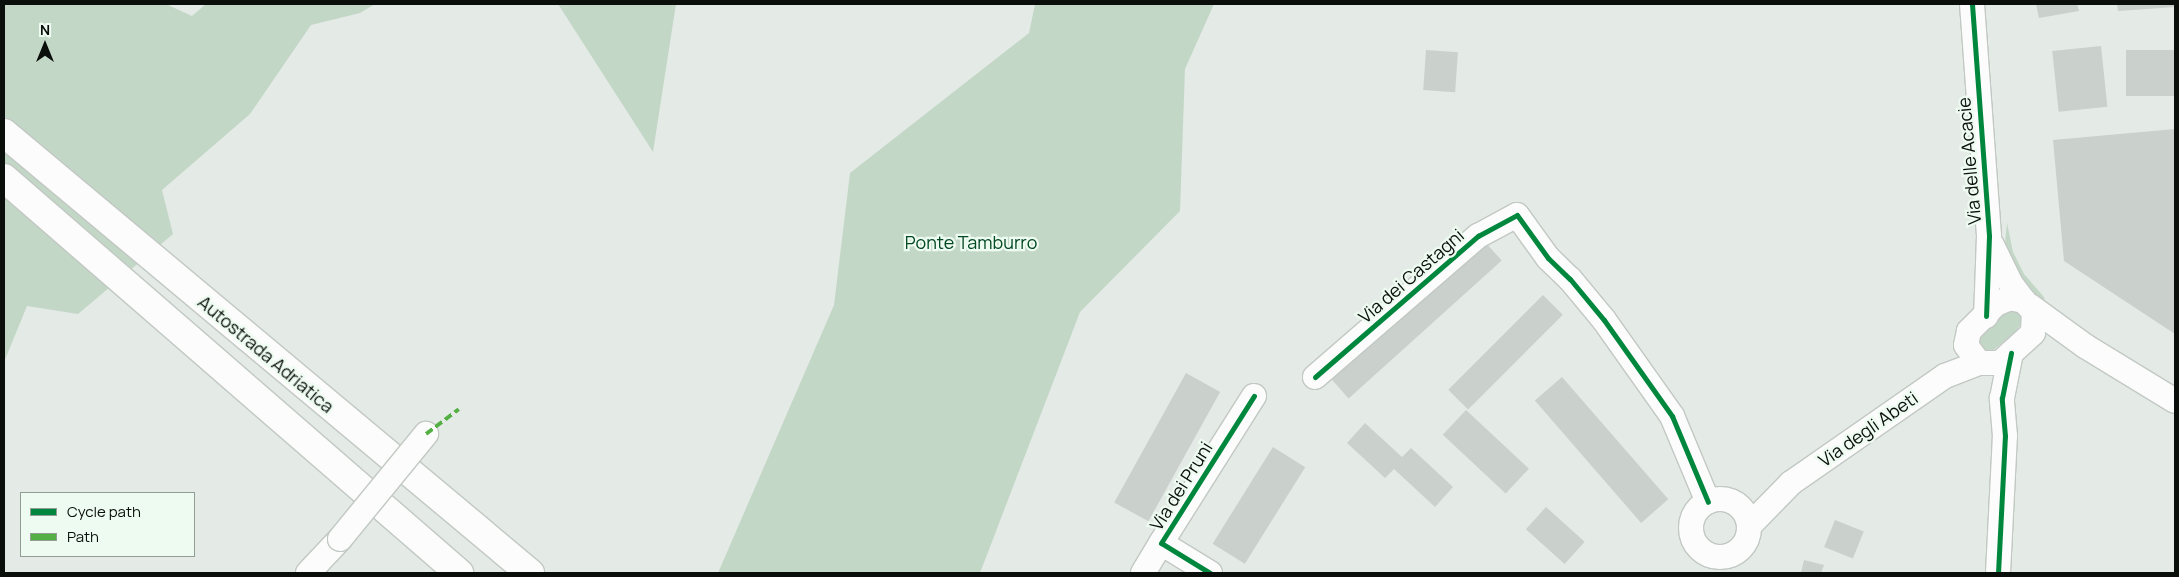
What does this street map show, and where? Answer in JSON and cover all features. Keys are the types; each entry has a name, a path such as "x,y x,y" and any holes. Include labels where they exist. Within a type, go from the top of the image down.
{"highway":[{"name":"Autostrada Adriatica","path":"4,133 530,573"},
{"path":"4,178 458,573"}],"street":[{"name":"Via delle Acacie","path":"1972,4 1989,236 1986,316"},
{"name":"Via dei Castagni","path":"1315,377 1478,236 1517,215 1548,258 1570,279 1604,320 1672,416 1719,502"},
{"name":"Via delle Acacie","path":"1989,236 2001,266 2027,303"},
{"path":"2002,398 1977,358 1969,331 2002,300 2027,303 2085,346 2175,401"},
{"path":"1998,573 2004,436 2002,398 2019,346 2036,326 2027,303"},
{"path":"2019,346 2058,338 2085,346"},
{"name":"Via degli Abeti","path":"1791,483 1754,496 1719,502 1695,514 1692,530 1698,545 1723,564 1745,542 1749,526 1791,483 1945,376 1977,358 2000,363 2019,346"},
{"name":"Via dei Pruni","path":"1210,573 1161,543 1254,396"},
{"path":"308,573 340,538 426,434"},
{"path":"1719,502 1743,510 1749,526"},
{"path":"1143,573 1161,543"}],"green space":[{"path":"4,4 166,4 192,16 206,4 375,4 360,13 311,25 250,114 162,190 173,234 78,314 27,306 4,362"},
{"path":"558,4 676,4 653,152"},
{"name":"Ponte Tamburro","path":"1035,4 1214,4 1185,69 1180,211 1080,312 980,573 718,573 834,305 850,173 1029,33"},
{"path":"2007,223 2013,252 2024,274 2044,297 2045,303 2014,275 2004,254"},
{"path":"2014,310 2020,315 2022,323 2015,332 1990,353 1982,351 1977,341 1982,333 2006,312"}],"building":[{"path":"2036,4 2077,4 2079,11 2039,18"},
{"path":"2117,4 2175,4 2175,7 2118,11"},
{"path":"2101,46 2107,107 2059,112 2052,51"},
{"path":"1426,50 1458,52 1455,92 1423,90"},
{"path":"2126,50 2175,50 2175,96 2126,96"},
{"path":"2175,129 2175,334 2064,261 2053,140"},
{"path":"1485,242 1502,261 1349,398 1332,380"},
{"path":"1543,295 1563,315 1468,410 1448,390"},
{"path":"1186,373 1220,392 1148,521 1114,502"},
{"path":"1562,377 1668,499 1641,523 1535,401"},
{"path":"1466,410 1529,469 1506,494 1443,435"},
{"path":"1365,423 1402,457 1411,448 1453,487 1435,507 1394,469 1385,478 1347,443"},
{"path":"1273,447 1305,467 1245,564 1213,544"},
{"path":"1546,507 1585,542 1565,564 1526,529"},
{"path":"1835,520 1864,532 1853,559 1824,547"},
{"path":"1804,560 1824,565 1821,573 1801,573"}],"marked path":[{"path":"426,434 459,409"}],"cycle path":[{"path":"1972,4 1989,236 1986,316"},
{"path":"1315,377 1478,236 1517,215 1548,258 1570,279 1604,320 1672,416 1708,502"},
{"path":"1998,573 2005,436 2002,398 2011,353"},
{"path":"1210,573 1161,543 1254,396"}]}
